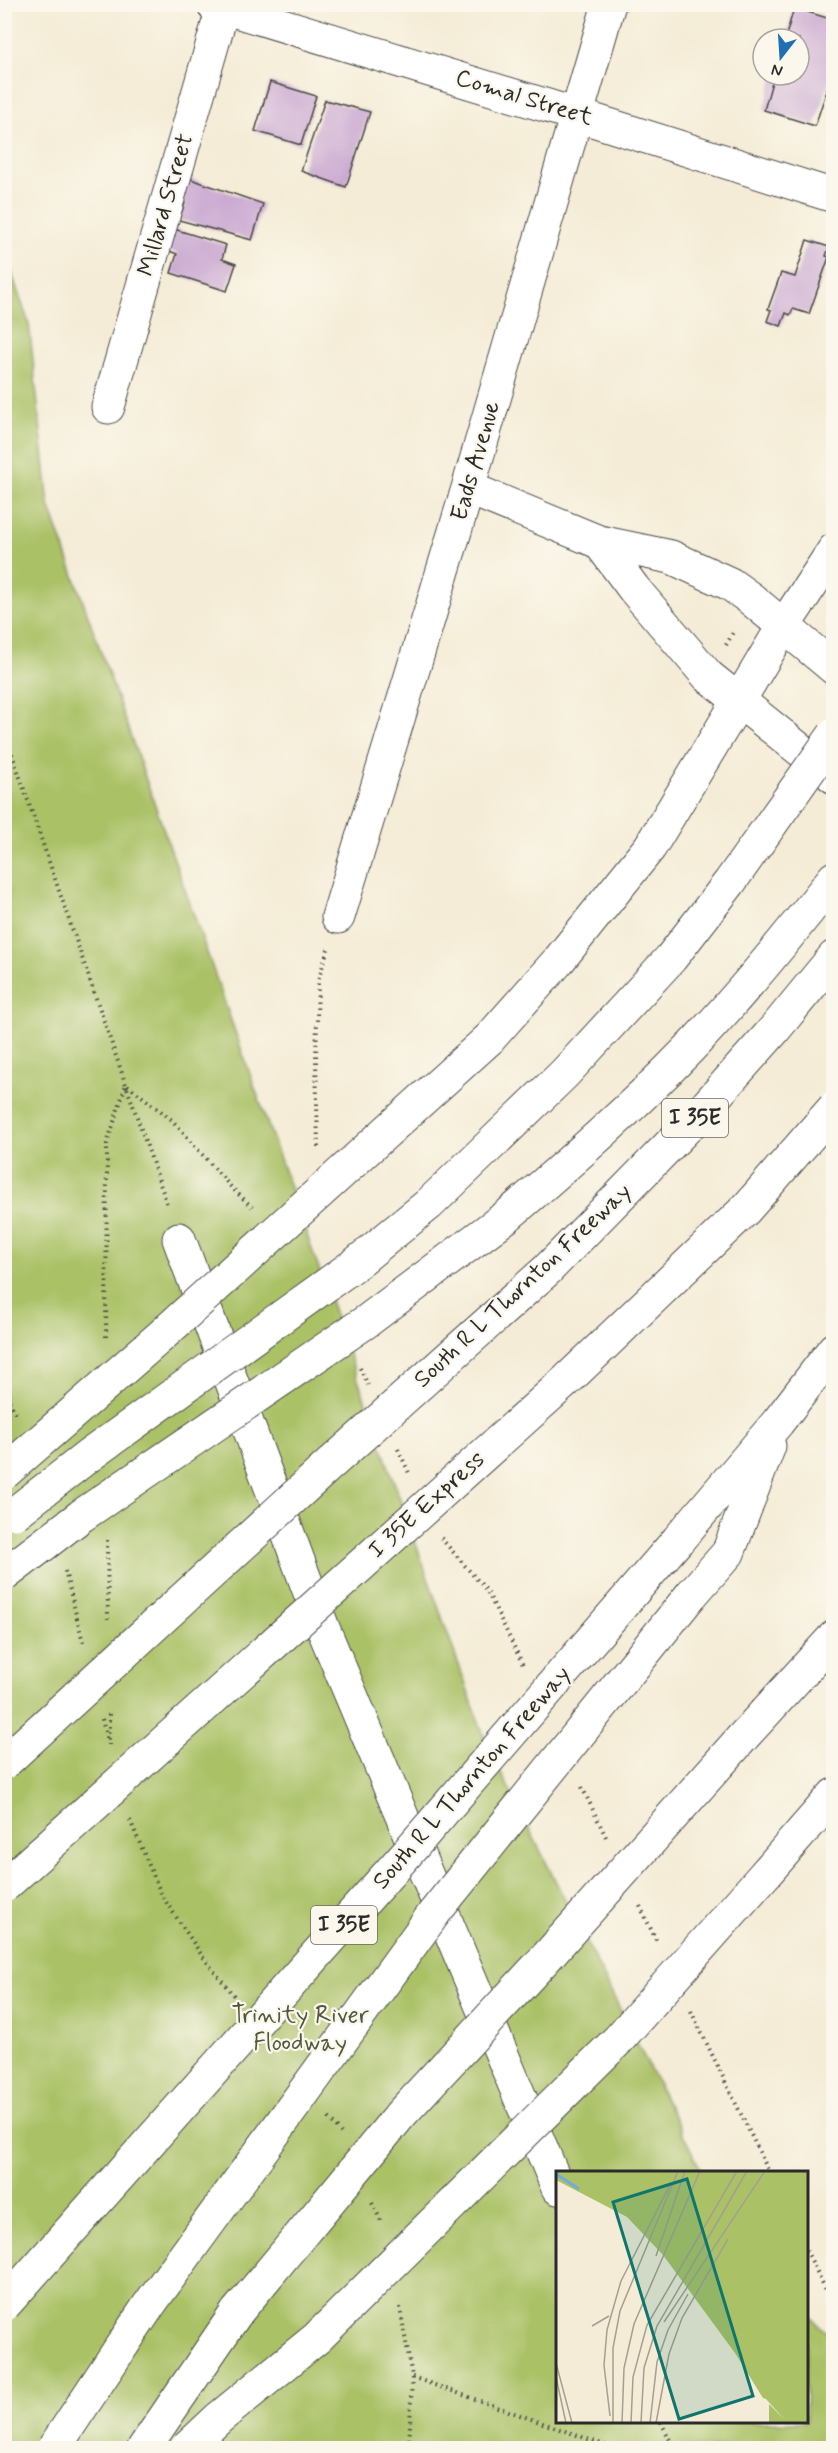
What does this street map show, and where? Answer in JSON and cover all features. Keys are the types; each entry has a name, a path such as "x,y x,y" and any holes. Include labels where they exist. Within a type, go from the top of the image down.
{"main road":[{"name":"Eads Avenue","path":"338,917 468,488 609,4"},
{"name":"Comal Street","path":"220,5 578,114 834,196"},
{"name":"Millard Street","path":"108,406 220,5"},
{"path":"468,488 598,542 671,556 729,584 751,599 834,668"},
{"path":"598,542 634,589 708,676 834,777"},
{"path":"4,1473 178,1321 489,1039 559,960 650,847 783,627 834,550"},
{"path":"4,1521 87,1457 354,1265 429,1204 564,1074 671,958 730,882 834,735"},
{"path":"4,1575 91,1509 367,1321 507,1216 570,1162 689,1049 790,935 834,878"},
{"name":"South R L Thornton Freeway","path":"4,1763 328,1466 547,1270 693,1121 774,1030 834,957"},
{"name":"I 35E Express","path":"4,1886 567,1380 746,1209 834,1108"},
{"path":"179,1239 323,1628 556,2183"},
{"name":"South R L Thornton Freeway","path":"4,2305 392,1870 678,1540 778,1422 834,1349"},
{"path":"54,2448 149,2304 435,1912 691,1595 728,1553 778,1422"},
{"path":"144,2448 237,2312 401,2114 544,1960 834,1637"},
{"path":"187,2448 219,2418 317,2338 618,2040 834,1795"}],"path":[{"path":"4,731 179,1239"},
{"path":"318,1153 316,1060 318,981 338,917"},
{"path":"126,1084 172,1120 231,1187 256,1211"},
{"path":"358,1362 372,1394"},
{"path":"396,1447 411,1478"},
{"path":"435,1531 487,1591 529,1677"},
{"path":"581,1785 607,1839"},
{"path":"638,1903 659,1946"},
{"path":"685,2000 769,2171"},
{"path":"808,2252 834,2306"},
{"path":"412,2377 613,2448"},
{"path":"663,2423 674,2448"}],"green space":[{"name":"Trinity River Floodway","path":"4,251 29,324 49,505 487,1745 701,2171 556,2171 556,2423 808,2423 808,2314 833,2339 833,2448 5,2448"}],"building":[{"path":"794,8 834,20 834,68 815,126 764,110 771,87 811,87 811,27 788,27"},
{"path":"270,82 316,96 301,145 255,131"},
{"path":"325,100 370,112 346,187 301,171"},
{"path":"188,178 263,204 252,240 179,220 185,203 181,202"},
{"path":"174,229 226,245 222,259 236,264 227,291 171,273 177,254 167,250"},
{"path":"807,240 829,247 826,256 829,257 809,314 793,309 790,315 786,313 781,326 767,321 771,310 768,309 781,273 795,277"}]}
